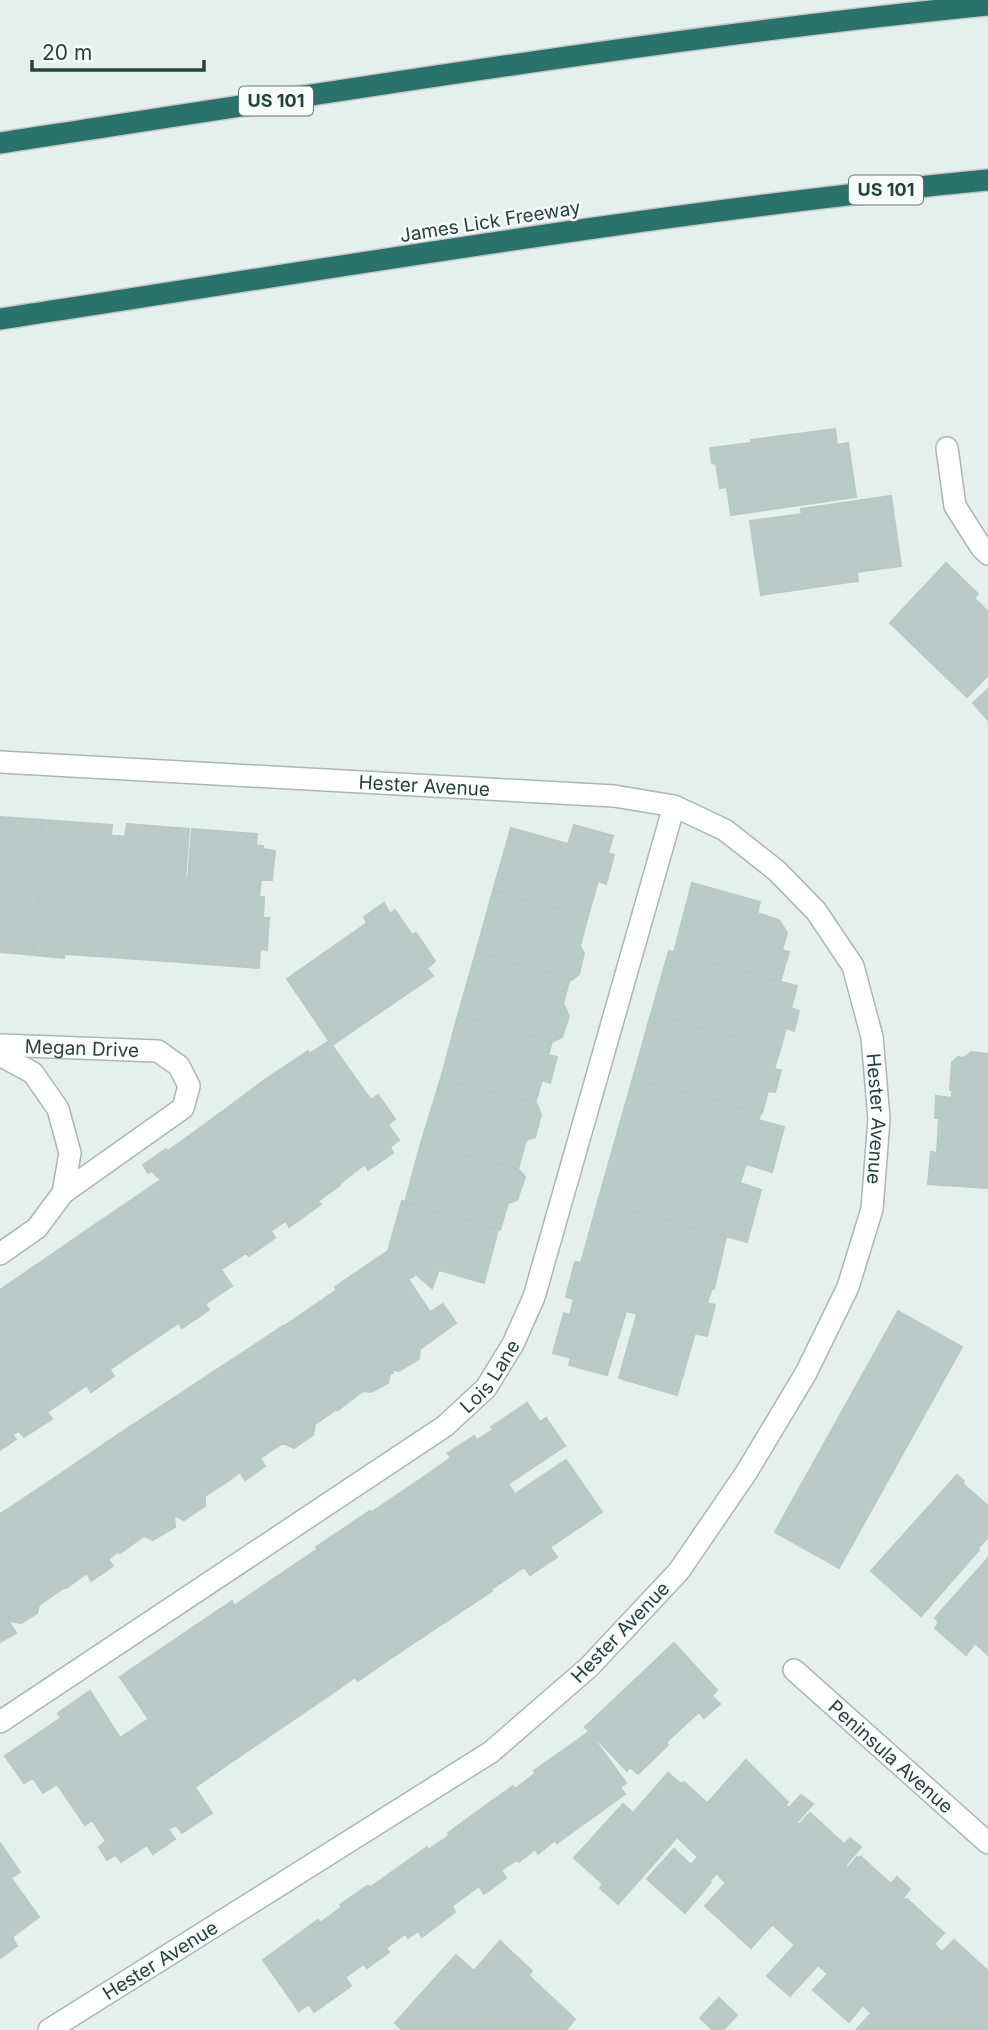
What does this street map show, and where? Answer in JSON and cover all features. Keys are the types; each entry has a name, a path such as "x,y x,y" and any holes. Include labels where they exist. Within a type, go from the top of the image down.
{"highway":[{"name":"US 101","path":"0,143 656,44 988,5"},
{"name":"James Lick Freeway","path":"0,319 677,216 796,200 988,180"}],"street":[{"path":"947,449 955,506 988,554"},
{"name":"Hester Avenue","path":"0,762 614,796 674,806 725,830 777,870 816,911 853,966 872,1037 879,1119 872,1209 848,1287 806,1373 746,1474 679,1572 589,1667 491,1752 49,2030"},
{"name":"Lois Lane","path":"0,1722 445,1426 486,1388 513,1344 534,1297 674,806"},
{"name":"Megan Drive","path":"0,1045 158,1051 179,1066 189,1086 183,1108 63,1193"},
{"path":"0,1055 33,1073 58,1109 70,1153 63,1193 37,1228 0,1254"},
{"name":"Peninsula Avenue","path":"794,1670 988,1843"}],"building":[{"path":"835,429 837,445 848,443 856,497 731,515 727,487 720,488 710,448"},
{"path":"891,496 901,566 857,572 858,581 761,595 750,521 802,514 801,509"},
{"path":"946,563 978,594 974,598 988,612 988,675 967,697 890,623"},
{"path":"988,689 988,720 973,703"},
{"path":"0,817 43,820 34,955 0,952"},
{"path":"43,820 112,825 111,836 119,836 110,957 65,954 64,958 34,955"},
{"path":"127,824 189,829 179,962 110,957 119,836 125,837"},
{"path":"574,825 613,836 608,853 614,855 606,884 598,881 588,916 493,891 511,828 568,844"},
{"path":"192,829 257,834 256,845 275,851 272,880 261,880 259,897 264,897 263,918 269,918 267,950 260,949 259,968 179,962 185,879 188,879"},
{"path":"692,883 760,902 757,913 779,920 787,933 782,950 789,952 780,982 674,952"},
{"path":"493,891 588,916 580,946 584,953 579,974 572,980 476,952"},
{"path":"384,903 390,914 395,910 412,935 416,933 435,961 427,968 433,976 332,1045 287,979 367,923 364,917"},
{"path":"669,951 797,986 791,1008 799,1011 794,1031 786,1028 780,1050 651,1014"},
{"path":"476,952 570,979 563,1003 569,1016 562,1037 552,1042 458,1015"},
{"path":"651,1014 780,1050 774,1069 781,1070 775,1092 768,1091 762,1113 633,1078"},
{"path":"458,1015 552,1042 548,1055 557,1057 550,1083 542,1080 535,1104 441,1078"},
{"path":"329,1041 371,1100 378,1095 395,1119 388,1125 399,1140 390,1147 393,1153 368,1170 365,1164 339,1184 266,1079 308,1051 309,1054"},
{"path":"971,1052 988,1054 988,1188 928,1184 931,1152 937,1153 939,1118 935,1118 936,1096 952,1098 952,1062"},
{"path":"441,1078 537,1104 541,1115 535,1137 526,1140 518,1169 421,1143"},
{"path":"633,1078 761,1113 758,1120 784,1127 772,1172 746,1164 740,1183 761,1190 747,1242 598,1201"},
{"path":"266,1079 340,1185 318,1201 321,1204 289,1227 286,1221 278,1226 207,1123"},
{"path":"207,1123 278,1226 271,1231 275,1238 249,1256 246,1253 220,1270 161,1180 152,1171 148,1173 143,1165"},
{"path":"421,1143 518,1169 525,1177 517,1200 508,1203 500,1230 405,1202"},
{"path":"161,1180 232,1286 205,1304 209,1310 182,1328 179,1323 171,1328 99,1222"},
{"path":"402,1201 498,1230 484,1283 439,1270 432,1288 388,1251"},
{"path":"598,1201 726,1237 714,1289 712,1288 707,1303 715,1305 707,1336 695,1333 677,1395 619,1378 637,1314 626,1311 607,1375 569,1365 571,1358 553,1353 564,1313 570,1315 574,1299 566,1297 575,1262 581,1263"},
{"path":"99,1222 171,1328 110,1369 38,1264"},
{"path":"388,1251 410,1269 414,1276 408,1279 430,1312 443,1304 456,1323 420,1349 419,1359 399,1371 390,1369 335,1287"},
{"path":"38,1264 114,1376 91,1392 87,1385 47,1412 0,1343 0,1290"},
{"path":"337,1290 393,1373 390,1374 388,1383 371,1392 363,1391 338,1410 283,1327"},
{"path":"898,1311 962,1347 839,1568 775,1532"},
{"path":"283,1326 337,1409 315,1424 313,1435 294,1448 283,1443 230,1361"},
{"path":"0,1343 52,1419 24,1437 19,1431 12,1435 16,1439 0,1450"},
{"path":"230,1361 283,1443 260,1458 265,1466 245,1480 240,1472 228,1481 174,1398"},
{"path":"174,1398 228,1481 205,1496 205,1506 184,1520 174,1515 119,1434"},
{"path":"527,1403 540,1422 546,1418 565,1446 508,1484 515,1494 566,1460 602,1512 550,1547 557,1557 530,1575 448,1453 474,1436 477,1440 493,1430 491,1427"},
{"path":"119,1434 174,1515 175,1527 153,1540 144,1536 120,1553 65,1471"},
{"path":"451,1458 524,1567 490,1590 418,1481"},
{"path":"65,1471 119,1551 108,1559 113,1566 91,1581 87,1573 66,1588 11,1507"},
{"path":"957,1475 964,1481 963,1484 988,1506 988,1537 921,1616 871,1571"},
{"path":"418,1481 492,1591 445,1622 372,1512"},
{"path":"11,1507 65,1587 39,1605 37,1613 21,1623 8,1620 0,1608 0,1514"},
{"path":"370,1511 445,1622 391,1658 316,1547"},
{"path":"318,1549 391,1658 358,1681 355,1677 334,1692 263,1586"},
{"path":"988,1558 988,1655 975,1643 966,1655 935,1628 939,1622 935,1618"},
{"path":"263,1586 334,1692 275,1732 201,1622 232,1601 234,1606"},
{"path":"0,1608 16,1633 0,1642"},
{"path":"201,1622 275,1732 195,1787 120,1677"},
{"path":"674,1643 717,1690 712,1696 720,1704 704,1718 699,1712 666,1742 668,1745 638,1774 630,1767 627,1771 585,1727"},
{"path":"90,1691 120,1738 149,1719 212,1813 182,1833 176,1825 168,1829 175,1839 153,1854 147,1845 121,1862 116,1855 107,1860 99,1847 106,1841 92,1820 85,1825 57,1784 43,1793 33,1778 24,1783 5,1756 61,1718 58,1713"},
{"path":"589,1732 626,1783 620,1787 625,1794 557,1843 555,1840 538,1854 535,1849 519,1862 481,1809 513,1786 515,1789 536,1773 534,1771"},
{"path":"746,1760 788,1802 720,1877 717,1873 709,1881 711,1882 685,1913 647,1879 674,1849 691,1865 698,1857 677,1837"},
{"path":"668,1773 681,1784 684,1782 707,1803 618,1904 600,1888 603,1884 574,1858 623,1804 633,1813"},
{"path":"801,1795 813,1804 796,1823 799,1825 810,1813 844,1844 751,1948 705,1906 726,1883 720,1877 785,1805 789,1808"},
{"path":"481,1809 518,1859 501,1870 506,1878 484,1894 479,1886 452,1906 455,1912 422,1937 418,1931 408,1938 371,1887 427,1847 428,1850 450,1835 448,1833"},
{"path":"850,1838 861,1847 845,1866 848,1868 857,1857 861,1857 891,1884 790,1996 767,1976 795,1945 772,1924"},
{"path":"0,1843 20,1872 11,1878 39,1917 12,1937 17,1946 0,1958"},
{"path":"897,1877 910,1889 903,1898 944,1933 871,2013 863,2005 849,2022 813,1990 828,1974 818,1965"},
{"path":"367,1886 371,1887 405,1934 386,1948 389,1952 367,1968 364,1964 345,1977 351,1986 314,2012 309,2004 299,2011 263,1960 318,1920 320,1923"},
{"path":"954,1940 988,1971 988,1977 940,2030 856,2030 934,1944 942,1952"},
{"path":"500,1941 532,1971 478,2030 402,2030 395,2023 456,1955 474,1971"},
{"path":"528,1975 575,2019 566,2030 478,2030"},
{"path":"988,1977 988,2030 940,2030"},
{"path":"719,1998 737,2015 723,2030 713,2030 700,2018"}]}
